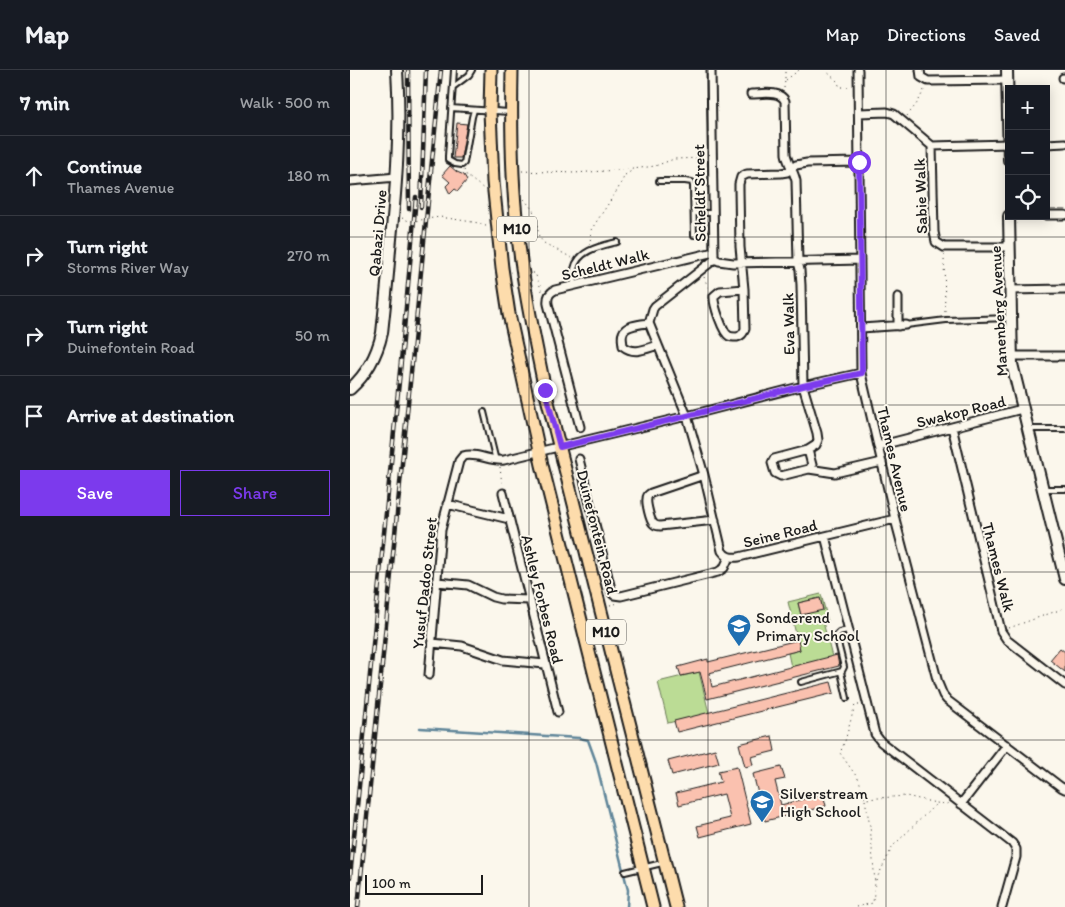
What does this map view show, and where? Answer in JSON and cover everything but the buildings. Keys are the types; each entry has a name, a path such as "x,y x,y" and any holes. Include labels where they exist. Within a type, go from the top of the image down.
{"main road":[{"name":"M10","path":"491,70 490,111 493,182 502,268 512,331 652,907"},
{"name":"Duinefontein Road","path":"512,70 513,185 522,264 536,346 545,390 676,907"}],"street":[{"name":"Qabazi Drive","path":"350,389 361,378 372,362 382,333 397,177 399,110 397,70"},
{"name":"Scheldt Street","path":"711,70 714,255 719,262 860,260"},
{"name":"Thames Avenue","path":"858,70 862,373 895,519 940,690 947,700 1065,789"},
{"path":"920,70 921,78 928,81 1007,75 1009,130"},
{"path":"751,94 776,94 782,96"},
{"name":"Eva Walk","path":"782,96 785,101 787,161 792,168 796,181 803,386 818,440 816,445 808,450"},
{"name":"Sabie Walk","path":"859,113 891,112 932,146 934,232 936,242 944,247 1010,247"},
{"path":"1050,144 1065,143"},
{"path":"932,146 1005,144"},
{"path":"744,289 720,291 714,296 723,327 726,333 732,337 741,336 745,329 744,289 739,189 740,179 747,174 781,174 796,165 807,162 859,162"},
{"path":"350,182 397,177"},
{"path":"1050,215 1065,214"},
{"name":"Manenberg Avenue","path":"1009,220 1013,371 1042,489 1063,560 1065,579"},
{"path":"658,345 638,351 630,351 623,346 622,335 627,328 649,322 655,306 714,255"},
{"name":"Scheldt Walk","path":"580,427 548,301 551,292 714,255"},
{"path":"1010,290 1065,289"},
{"path":"861,328 902,326 898,298"},
{"name":"Seine Road","path":"649,322 687,416 704,475 722,551 725,554 729,557 739,557 895,519"},
{"path":"1012,356 1065,356"},
{"name":"Yusuf Dadoo Street","path":"429,675 441,530 459,461 463,456 471,455 498,463 803,386 862,373"},
{"name":"Swakop Road","path":"878,446 1022,409"},
{"name":"Thames Walk","path":"952,427 1001,631 1007,640 1065,684"},
{"path":"809,469 812,465 808,450 779,457 774,459 772,463 775,473 781,476 809,469 835,473 882,462"},
{"path":"579,459 614,595 621,596 718,572 724,568 729,557"},
{"path":"704,475 648,495 647,503 651,521 656,526 660,526 715,520"},
{"name":"Ashley Forbes Road","path":"502,490 558,712"},
{"path":"447,504 509,519"},
{"path":"825,536 875,734 881,742 1012,843 1016,849 1016,857 1002,907"},
{"path":"437,582 463,584 501,599 529,600"},
{"path":"432,643 462,646 503,660 545,664"},
{"path":"961,804 1007,745"}],"lane":[{"path":"454,70 448,160 459,165 462,165 465,159 474,110"},
{"path":"453,87 469,75 472,70"},
{"path":"451,108 511,112"},
{"path":"660,181 692,182 694,235"},
{"path":"694,213 713,213"},
{"path":"574,286 574,268 583,254 617,242"},
{"path":"902,326 946,320 1011,318"},
{"path":"484,412 498,463"},
{"path":"1028,429 1065,429"},
{"path":"1042,489 1065,489"},
{"path":"801,682 844,670 836,635 838,632 848,630"},
{"path":"841,672 847,698"},
{"path":"625,872 664,863"}],"path":[{"path":"782,96 785,70"},
{"path":"785,81 800,70"},
{"path":"826,70 840,87 858,87"},
{"path":"904,121 918,102 928,81"},
{"path":"522,171 574,173 633,169 655,166 674,159 712,157"},
{"path":"590,250 591,230 625,175 633,169"},
{"path":"465,174 485,190"},
{"path":"524,198 532,210 539,236"},
{"path":"399,218 414,221 440,217 479,223 489,227"},
{"path":"526,227 539,236 544,243 578,260"},
{"name":"Sabie Walk","path":"944,247 946,320"},
{"path":"532,272 542,291"},
{"path":"498,463 502,490"},
{"path":"1001,631 1065,608"},
{"path":"856,907 873,903 875,882 870,826 859,780 840,753 855,705 867,703"},
{"path":"865,799 906,796 936,803 961,804"},
{"path":"875,882 893,846 936,803"}],"green space":[{"path":"821,594 828,621 823,622 832,657 791,667 788,653 800,650 788,602","holes":["820,598 823,609 801,615 798,603"]},
{"path":"699,672 709,713 668,723 658,682"}],"waterway":[{"path":"420,728 588,740 596,762 628,890 627,907"}],"railway":[{"path":"408,70 409,209"},
{"path":"421,207 426,70"},
{"path":"358,907 441,70"},
{"path":"350,877 416,197"}],"place":[{"name":"Sonderend Primary School","path":"739,647"},
{"name":"Silverstream High School","path":"762,823"}],"route":[{"path":"545,390 560,447 862,373 859,162"}]}
